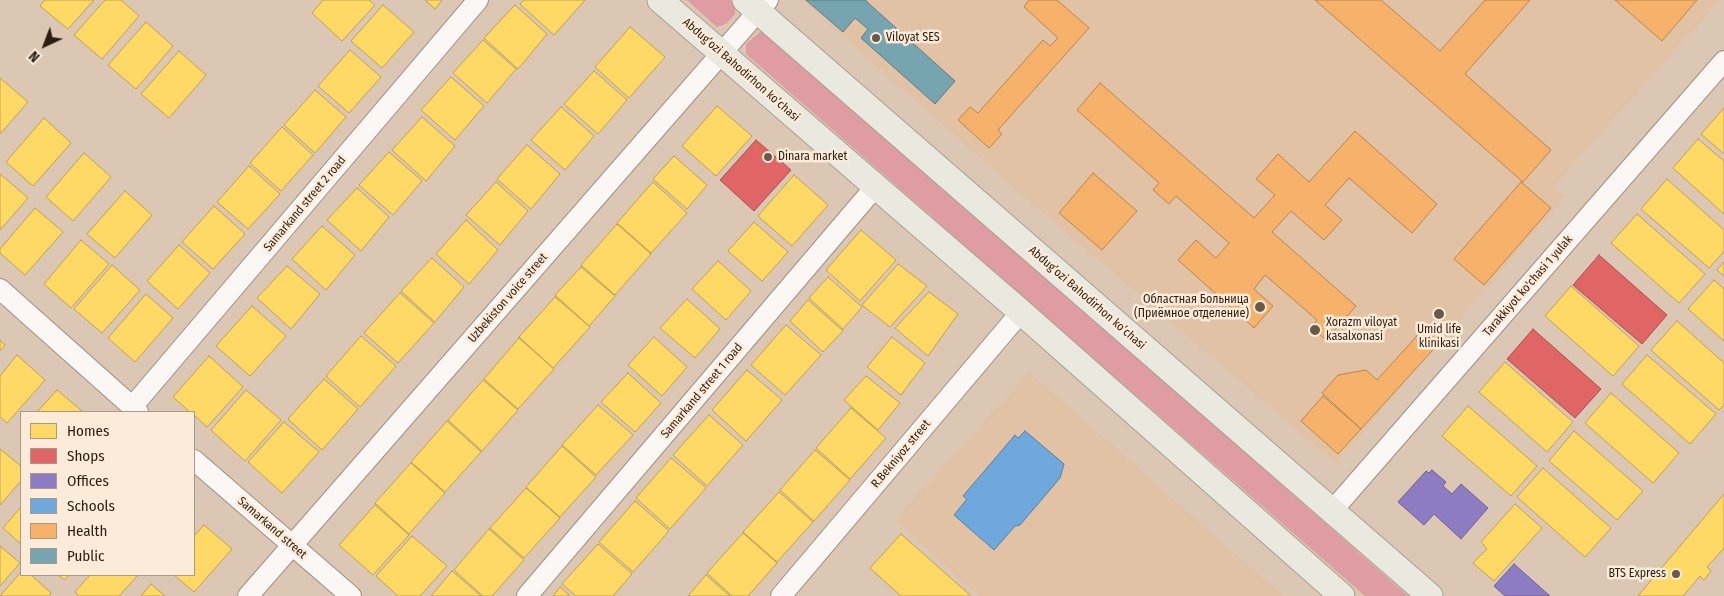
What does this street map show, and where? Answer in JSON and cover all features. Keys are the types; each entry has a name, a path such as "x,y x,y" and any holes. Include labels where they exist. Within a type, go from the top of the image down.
{"main road":[{"name":"Abdug’ozi Bahodirhon ko’chasi","path":"660,0 1021,312 1342,596"},
{"name":"Abdug’ozi Bahodirhon ko’chasi","path":"757,4 1430,596"}],"street":[{"name":"Samarkand street 2 road","path":"135,410 478,0"},
{"name":"Uzbekiston voice street","path":"248,596 721,54 757,4"},
{"name":"Tarakkiyot ko'chasi 1 yulak","path":"1332,511 1724,61"},
{"name":"Samarkand street 1 road","path":"527,596 876,186"},
{"path":"0,289 135,410"},
{"name":"R.Bekniyoz street","path":"781,596 1021,312"},
{"name":"Samarkand street","path":"195,461 351,596"}],"shaded area":[{"path":"687,0 730,0 735,5 735,14 726,24 717,27"},
{"name":"Xorazm viloyat kasalxonasi","path":"802,0 1720,0 1554,186 1565,196 1336,463 1005,180"},
{"path":"761,31 769,33 1408,596 1365,596 746,54 746,44"},
{"path":"1029,372 1283,596 979,596 895,520"}],"building: Homes":[{"path":"45,0 94,0 68,29 40,6"},
{"path":"105,0 121,0 139,16 102,59 74,35"},
{"path":"323,0 369,0 375,5 342,41 312,13"},
{"path":"425,0 442,0 435,9"},
{"path":"524,0 585,0 554,35 520,4"},
{"path":"383,5 414,32 382,68 351,41"},
{"path":"515,5 547,34 518,69 484,38"},
{"path":"146,22 173,46 136,89 108,65"},
{"path":"630,27 665,57 629,98 595,67"},
{"path":"483,40 516,69 487,103 453,73"},
{"path":"350,50 381,77 349,113 318,86"},
{"path":"179,51 206,75 169,118 141,94"},
{"path":"594,71 627,100 598,134 564,104"},
{"path":"451,77 484,106 455,140 421,110"},
{"path":"0,78 28,102 0,134"},
{"path":"315,90 346,117 315,153 284,125"},
{"path":"717,106 752,136 716,176 682,146"},
{"path":"561,107 594,136 565,170 531,140"},
{"path":"1724,108 1724,154 1701,134"},
{"path":"422,117 455,146 426,181 392,150"},
{"path":"44,118 71,143 33,186 6,162"},
{"path":"282,127 313,155 281,191 250,163"},
{"path":"1698,139 1724,161 1724,214 1673,168"},
{"path":"527,145 560,174 531,209 497,179"},
{"path":"389,152 422,181 393,215 359,185"},
{"path":"84,153 111,177 73,221 46,197"},
{"path":"674,156 707,185 687,209 653,179"},
{"path":"249,166 280,194 248,229 217,202"},
{"path":"0,174 28,198 0,230"},
{"path":"794,175 828,205 792,246 758,216"},
{"path":"1667,179 1724,230 1724,251 1709,268 1641,209"},
{"path":"496,182 528,211 500,245 466,215"},
{"path":"653,182 687,213 651,253 617,223"},
{"path":"357,188 389,217 361,251 327,220"},
{"path":"125,191 152,215 115,258 87,234"},
{"path":"214,206 245,234 213,269 182,242"},
{"path":"35,208 63,232 25,275 0,253 0,249"},
{"path":"1637,214 1705,274 1679,303 1611,243"},
{"path":"466,220 498,250 469,284 436,254"},
{"path":"754,222 788,252 762,281 728,251"},
{"path":"617,224 651,254 615,295 581,265"},
{"path":"322,226 355,255 326,290 292,259"},
{"path":"861,230 896,260 860,301 826,270"},
{"path":"81,240 109,264 71,308 44,284"},
{"path":"179,245 210,273 178,309 147,281"},
{"path":"432,258 464,287 435,322 401,291"},
{"path":"718,261 751,291 726,320 692,289"},
{"path":"1724,262 1724,276 1717,270"},
{"path":"898,264 927,286 890,327 862,305"},
{"path":"112,265 140,290 102,333 74,309"},
{"path":"287,266 320,294 291,329 257,298"},
{"path":"581,267 615,296 589,326 555,295"},
{"path":"828,277 862,307 843,329 809,298"},
{"path":"1714,280 1724,289 1724,341 1688,309"},
{"path":"1571,286 1639,346 1613,376 1545,316"},
{"path":"929,292 958,314 928,356 895,328"},
{"path":"400,293 434,323 398,363 364,333"},
{"path":"146,294 173,318 135,362 108,338"},
{"path":"555,297 590,327 553,368 519,337"},
{"path":"687,299 720,329 695,358 660,328"},
{"path":"808,300 843,331 823,352 790,321"},
{"path":"252,306 286,336 250,376 216,346"},
{"path":"1677,321 1724,363 1724,405 1719,410 1651,350"},
{"path":"786,325 821,355 785,395 751,365"},
{"path":"361,336 396,366 360,407 326,376"},
{"path":"654,337 687,367 662,396 628,365"},
{"path":"892,337 925,363 901,395 867,367"},
{"path":"519,338 554,369 518,409 484,379"},
{"path":"0,340 5,345 0,351"},
{"path":"17,355 45,380 7,423 0,417 0,376"},
{"path":"1647,355 1716,414 1690,444 1622,384"},
{"path":"209,356 243,387 207,427 195,416 195,411 189,411 173,397"},
{"path":"1505,362 1573,422 1547,452 1479,392"},
{"path":"747,370 782,400 746,441 712,410"},
{"path":"628,373 661,403 635,432 601,402"},
{"path":"866,376 900,403 878,430 844,400"},
{"path":"324,379 358,409 322,450 288,419"},
{"path":"483,380 518,410 482,451 448,420"},
{"path":"57,390 82,411 38,411"},
{"path":"246,390 281,420 245,461 211,430"},
{"path":"1611,393 1679,453 1653,483 1585,423"},
{"path":"598,405 633,435 596,475 562,445"},
{"path":"1468,406 1537,466 1511,496 1442,436"},
{"path":"851,408 886,438 850,479 816,448"},
{"path":"709,415 743,445 707,486 673,455"},
{"path":"447,421 481,452 445,492 411,462"},
{"path":"284,422 319,452 282,493 248,462"},
{"path":"1574,431 1643,491 1617,520 1549,461"},
{"path":"562,446 596,477 560,517 526,487"},
{"path":"0,449 20,465 20,482 0,505"},
{"path":"815,450 850,480 814,521 780,490"},
{"path":"671,458 706,488 670,529 636,498"},
{"path":"411,463 445,493 409,534 375,503"},
{"path":"1543,468 1611,528 1585,557 1517,497"},
{"path":"526,488 560,518 524,558 490,528"},
{"path":"779,492 813,522 777,562 743,532"},
{"path":"1724,494 1724,548 1707,567 1711,571 1704,580 1700,576 1683,596 1638,596"},
{"path":"635,501 669,531 633,572 599,542"},
{"path":"1515,504 1542,528 1494,581 1473,563 1487,549 1481,542"},
{"path":"375,505 409,535 373,575 339,545"},
{"path":"20,508 20,543 3,528"},
{"path":"204,525 232,549 194,592 175,576 195,576 195,535"},
{"path":"489,529 524,560 492,596 483,596 454,570"},
{"path":"743,533 777,563 748,596 732,596 707,573"},
{"path":"901,534 971,596 901,596 870,568"},
{"path":"412,536 447,566 420,596 398,596 376,576"},
{"path":"598,544 632,574 613,596 576,596 562,584"},
{"path":"0,546 20,563 0,586"},
{"path":"452,571 481,596 431,596"},
{"path":"20,573 20,576 32,576 51,593 49,596 0,596"},
{"path":"706,575 730,596 688,596"},
{"path":"59,576 68,576 65,580"},
{"path":"89,576 137,576 119,596 79,596 75,592"},
{"path":"151,584 165,596 141,596"},
{"path":"560,587 570,596 553,596"}],"building: Shops":[{"path":"756,140 791,170 754,211 720,180"},
{"path":"1599,255 1667,315 1642,344 1573,285"},
{"path":"1533,329 1601,389 1575,418 1507,359"}],"building: Offices":[{"path":"1432,470 1446,482 1443,486 1452,494 1461,484 1488,508 1461,539 1434,514 1424,525 1398,502 1426,471 1429,473"},
{"path":"1514,564 1550,596 1505,596 1494,586"}],"building: Schools":[{"path":"1025,431 1064,464 1060,478 1020,525 1015,526 994,550 954,515 967,499 963,496 1015,435 1018,438"}],"building: Health":[{"path":"1029,0 1057,0 1089,28 998,130 1002,134 989,148 958,120 970,107 978,113 1043,40 1050,46 1058,38 1024,7"},
{"path":"1315,0 1381,0 1440,51 1485,0 1530,0 1465,74 1551,150 1523,182"},
{"path":"1615,0 1697,0 1662,41"},
{"path":"1100,83 1254,218 1275,195 1256,179 1278,154 1309,182 1355,131 1437,204 1412,233 1349,178 1325,205 1342,220 1324,240 1291,211 1272,232 1356,306 1326,340 1311,327 1317,320 1265,275 1254,289 1273,306 1254,328 1178,260 1196,240 1216,258 1229,243 1176,196 1169,204 1153,190 1159,183 1077,110"},
{"path":"1093,173 1137,211 1102,250 1059,213"},
{"path":"1521,182 1551,208 1484,285 1454,259"},
{"path":"1425,327 1441,341 1361,429 1322,393 1338,375 1366,370 1377,380"},
{"path":"1323,396 1361,429 1338,454 1301,421"}],"building: Public":[{"path":"806,0 866,0 955,81 935,104 861,38 868,29 855,18 843,32"}],"place":[{"name":"Viloyat SES","path":"876,38"},
{"name":"Dinara market","path":"768,157"},
{"name":"Областная Больница (Приёмное отделение)","path":"1260,307"},
{"name":"Umid life klinikasi","path":"1439,314"},
{"name":"Xorazm viloyat kasalxonasi","path":"1315,330"},
{"name":"BTS Express","path":"1676,574"}]}
